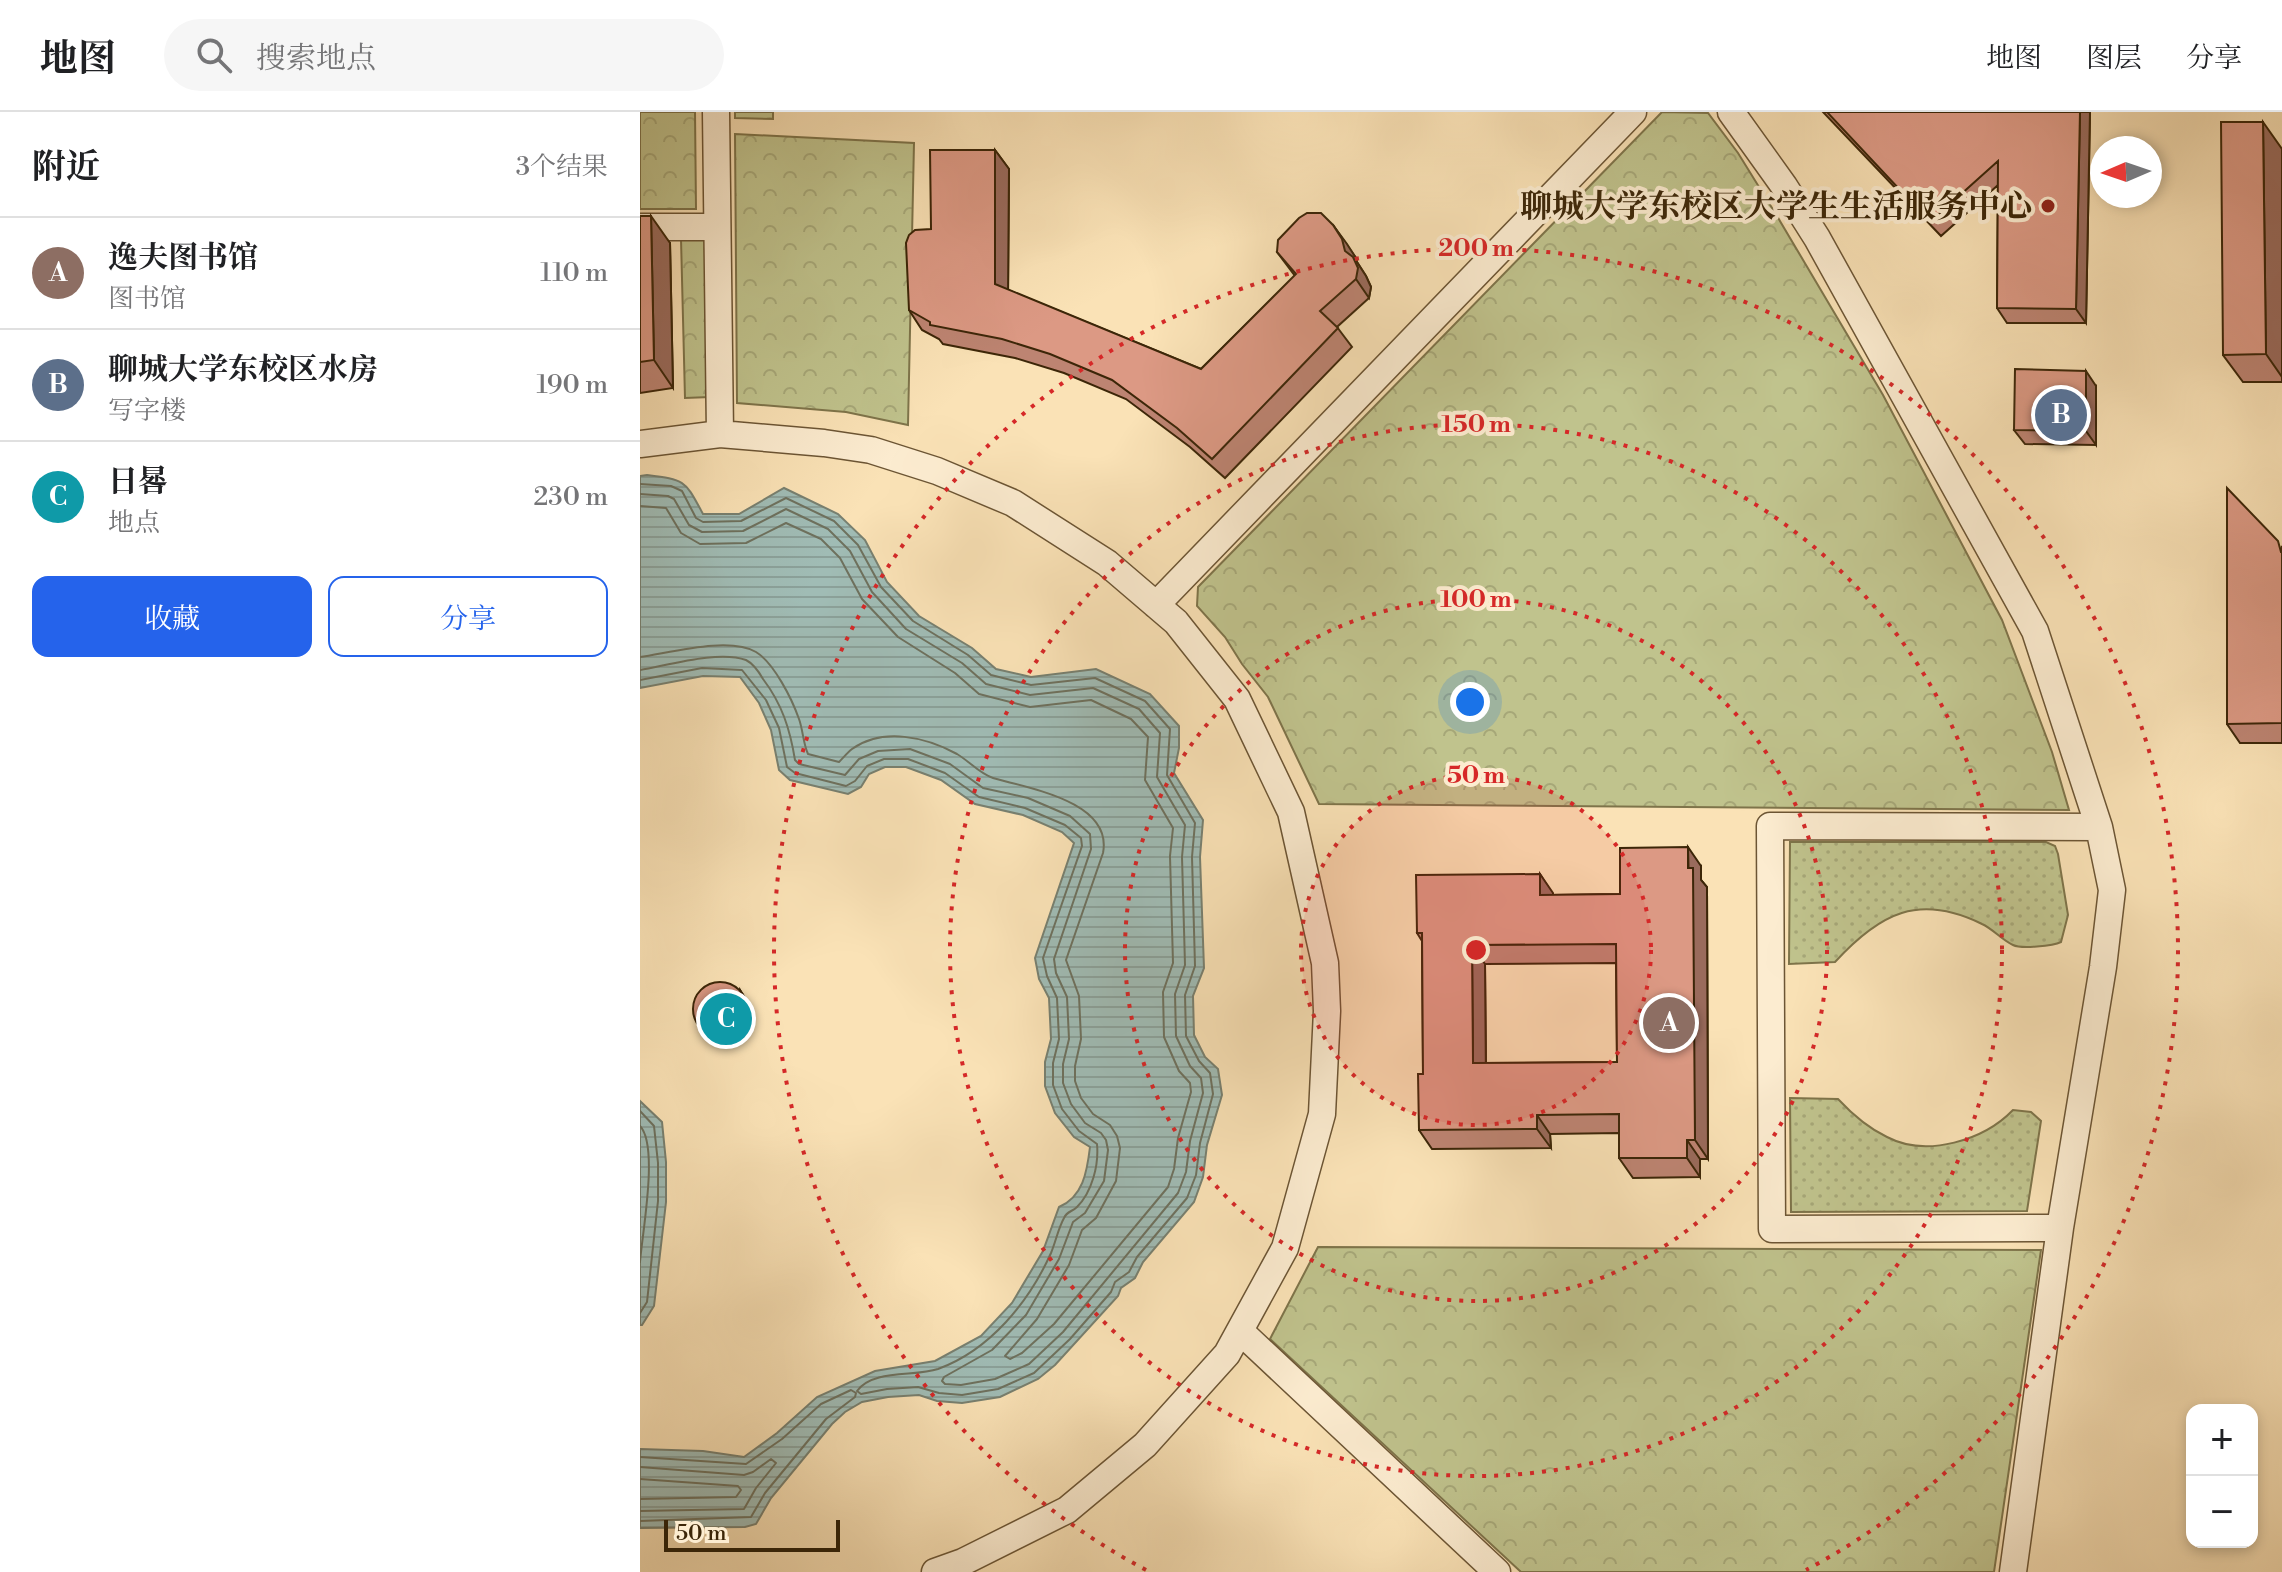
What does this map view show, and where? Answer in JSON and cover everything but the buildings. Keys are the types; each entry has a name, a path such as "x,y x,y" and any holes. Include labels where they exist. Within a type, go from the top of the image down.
{"street":[{"path":"716,112 720,434"},
{"path":"1156,605 1633,112"},
{"path":"1731,112 1817,238 2035,631 2099,827 2112,890 2103,967 2060,1228 2013,1572"},
{"path":"640,227 717,227"},
{"path":"640,444 720,434 871,450 937,471 1013,503 1107,563 1176,622 1237,699 1291,812 1325,963 1327,1011 1322,1114 1285,1248 1227,1354 1145,1445 1067,1510 963,1562 935,1572"},
{"path":"2060,1228 1772,1229 1770,826 2099,827"},
{"path":"1240,1331 1497,1572"}],"green space":[{"path":"640,112 695,112 696,209 640,209"},
{"path":"735,112 773,112 773,119 735,118"},
{"path":"1662,112 1708,113 1738,153 1883,395 2002,620 2052,752 2069,810 1319,804 1268,697 1225,637 1197,606 1198,587"},
{"path":"735,134 914,143 908,425 846,412 737,403"},
{"path":"707,238 710,397 685,398 681,239"},
{"path":"1790,842 2046,842 2055,846 2058,854 2068,915 2061,942 2017,946 1986,926 1959,915 1920,909 1885,920 1868,931 1835,962 1789,964"},
{"path":"1790,1098 1838,1099 1880,1133 1919,1146 1954,1143 1987,1130 2013,1110 2031,1112 2041,1121 2027,1211 1791,1212"},
{"path":"1318,1247 2041,1250 1994,1572 1521,1572 1270,1339"}],"water":[{"path":"640,476 683,484 703,514 739,514 784,488 838,514 865,540 887,582 919,616 972,648 996,669 1031,677 1096,669 1150,694 1179,726 1174,773 1203,820 1200,857 1204,968 1193,996 1194,1035 1205,1057 1218,1069 1222,1095 1194,1202 1143,1262 1135,1278 1121,1288 1118,1296 1055,1365 1038,1379 1000,1397 962,1403 937,1401 919,1395 862,1402 832,1424 771,1498 756,1524 745,1527 640,1528 640,1449 703,1451 744,1457 777,1433 817,1397 875,1371 935,1361 981,1336 1012,1303 1043,1251 1059,1207 1079,1190 1090,1147 1074,1137 1055,1113 1045,1086 1045,1062 1051,1039 1049,998 1039,979 1035,958 1074,843 1062,832 1023,815 975,804 941,780 906,767 885,767 869,774 861,787 848,794 790,780 779,770 771,730 759,703 740,677 703,676 640,688"},
{"path":"640,1101 662,1122 666,1162 666,1202 654,1306 642,1325 640,1325"}],"place":[{"name":"聊城大学东校区大学生生活服务中心","path":"2048,206"},
{"name":"聊城大学东校区水房","path":"2061,415"},
{"name":"日晷","path":"726,1019"},
{"name":"逸夫图书馆","path":"1669,1023"}]}
